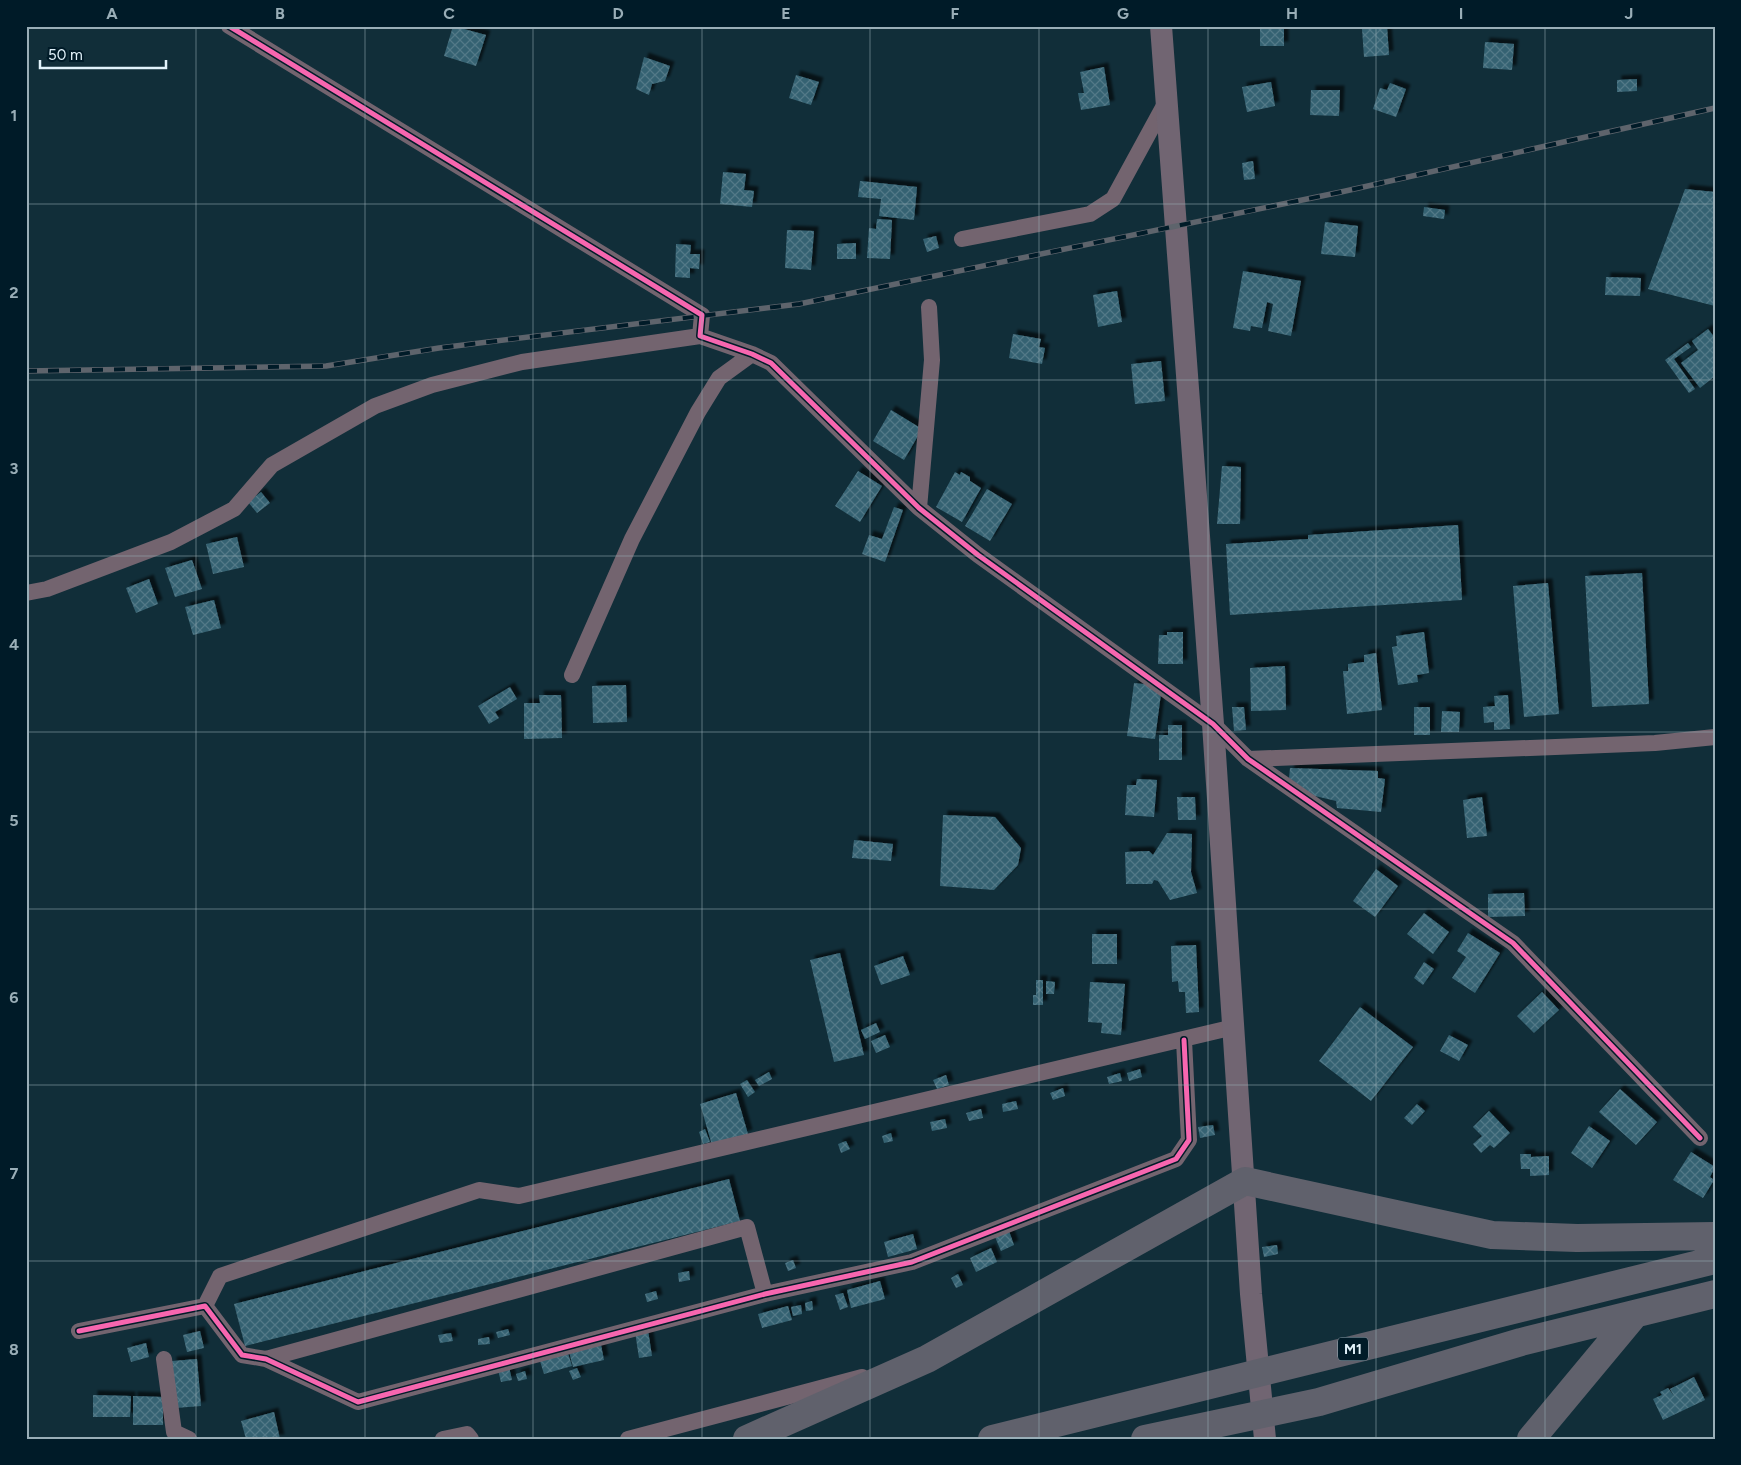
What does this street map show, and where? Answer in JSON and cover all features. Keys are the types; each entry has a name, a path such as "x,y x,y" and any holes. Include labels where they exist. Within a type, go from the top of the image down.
{"highway":[{"path":"747,1439 927,1359 1245,1181 1492,1235 1577,1238 1715,1236"},
{"name":"M1","path":"992,1439 1715,1260"},
{"path":"1146,1439 1319,1402 1521,1342 1715,1294"},
{"path":"1531,1439 1635,1314"}],"main road":[{"path":"1161,26 1168,141 1213,724 1252,1294 1265,1439"}],"street":[{"path":"229,26 702,315 700,336"},
{"path":"962,239 1090,214 1113,199 1167,100"},
{"path":"919,508 932,360 929,307"},
{"path":"26,593 47,590 171,542 234,509 272,465 375,406 432,385 522,362 700,336 752,354 771,363 919,508 978,555 1213,724 1248,759 1513,943 1700,1138"},
{"path":"572,675 632,539 698,412 719,378 752,354"},
{"path":"1248,759 1645,743 1715,737"},
{"path":"205,1306 220,1276 478,1190 519,1196 1234,1027"},
{"path":"205,1306 242,1355 266,1359 358,1402 765,1294 912,1262 1176,1159 1190,1140 1184,1040"},
{"path":"266,1359 748,1227 765,1294"},
{"path":"78,1331 205,1306"},
{"path":"164,1359 174,1432 189,1439"},
{"path":"628,1439 927,1359"},
{"path":"443,1439 467,1434 471,1439"}],"building":[{"path":"453,26 486,35 476,66 444,56"},
{"path":"1260,26 1284,26 1284,46 1260,46"},
{"path":"1376,26 1387,26 1389,55 1364,57 1362,29 1376,29"},
{"path":"1485,42 1514,44 1512,70 1483,68"},
{"path":"644,57 670,66 665,81 652,84 649,95 636,89"},
{"path":"1104,67 1110,105 1081,110 1078,93 1084,93 1080,72"},
{"path":"796,75 819,82 811,105 789,98"},
{"path":"1637,79 1637,91 1617,92 1617,80"},
{"path":"1271,82 1275,106 1247,112 1242,87"},
{"path":"1390,83 1406,89 1396,117 1373,109 1380,88 1387,90"},
{"path":"1311,90 1340,90 1339,116 1310,115"},
{"path":"1253,161 1255,179 1244,180 1242,163"},
{"path":"723,172 746,174 744,190 754,191 752,207 720,204"},
{"path":"860,181 917,187 914,220 879,216 881,199 858,197"},
{"path":"1685,189 1715,192 1715,306 1648,289"},
{"path":"1424,207 1445,210 1444,219 1423,216"},
{"path":"877,219 892,220 890,259 867,258 869,228 876,229"},
{"path":"1325,222 1358,226 1355,257 1321,254"},
{"path":"787,230 814,231 811,270 785,268"},
{"path":"936,236 939,248 927,252 923,239"},
{"path":"856,243 856,259 837,259 837,244"},
{"path":"676,244 691,245 690,254 700,254 699,269 690,268 690,278 675,277"},
{"path":"1243,271 1301,281 1291,336 1268,331 1273,304 1267,302 1262,328 1251,326 1250,331 1233,328"},
{"path":"1606,277 1641,278 1640,296 1605,295"},
{"path":"1117,291 1122,322 1098,327 1093,295"},
{"path":"1708,329 1715,338 1715,376 1700,388 1681,363 1698,350 1692,341"},
{"path":"1013,334 1041,339 1039,347 1045,348 1042,364 1009,358"},
{"path":"1688,343 1691,347 1674,359 1695,389 1689,393 1665,360"},
{"path":"1161,361 1165,401 1135,404 1131,364"},
{"path":"891,410 922,429 904,460 873,441"},
{"path":"1222,466 1241,467 1240,524 1217,524"},
{"path":"858,471 882,486 860,522 835,506"},
{"path":"955,472 960,475 961,472 970,477 970,481 981,488 962,522 936,507"},
{"path":"987,489 1012,504 990,541 965,526"},
{"path":"261,492 270,503 257,513 248,502"},
{"path":"894,507 903,510 885,562 862,554 869,535 882,539"},
{"path":"1458,525 1462,600 1230,615 1226,544 1308,539 1308,535"},
{"path":"237,537 244,567 213,574 206,544"},
{"path":"192,560 202,589 175,597 165,568"},
{"path":"1642,573 1649,704 1592,707 1585,576"},
{"path":"149,579 158,604 136,613 126,588"},
{"path":"1548,583 1559,714 1524,717 1513,586"},
{"path":"214,600 221,628 193,635 185,607"},
{"path":"1167,632 1183,632 1183,664 1158,664 1159,635 1167,635"},
{"path":"1424,632 1429,673 1417,675 1418,682 1398,685 1392,647 1397,646 1396,636"},
{"path":"1376,653 1382,710 1347,714 1343,671 1348,671 1348,664 1364,662 1364,655"},
{"path":"1285,666 1286,710 1251,711 1250,668"},
{"path":"1134,683 1162,686 1155,739 1127,736"},
{"path":"626,685 627,722 593,723 592,686"},
{"path":"510,687 517,699 495,712 499,718 489,724 478,706"},
{"path":"539,695 561,695 562,738 524,739 524,703 540,703"},
{"path":"1508,695 1510,729 1494,730 1494,722 1484,723 1483,707 1495,706 1494,696"},
{"path":"1232,707 1244,707 1246,730 1234,731"},
{"path":"1414,707 1430,707 1430,735 1414,735"},
{"path":"1442,711 1460,712 1459,732 1441,732"},
{"path":"1168,725 1182,725 1182,760 1159,760 1159,735 1168,735"},
{"path":"1290,768 1378,771 1378,778 1385,779 1381,812 1337,808 1336,801 1311,795 1289,778"},
{"path":"1137,779 1157,780 1154,817 1125,815 1127,785 1136,785"},
{"path":"1177,797 1195,797 1196,820 1178,820"},
{"path":"1482,797 1487,836 1467,838 1463,800"},
{"path":"943,815 995,817 1021,848 1018,865 994,890 940,886"},
{"path":"1167,833 1192,834 1191,872 1197,893 1170,900 1158,881 1154,880 1152,884 1126,884 1125,852 1149,851 1153,855"},
{"path":"854,840 893,844 891,861 852,858"},
{"path":"1376,869 1398,886 1375,917 1353,901"},
{"path":"1524,893 1525,916 1488,917 1488,894"},
{"path":"1424,913 1449,932 1433,954 1407,934"},
{"path":"1468,933 1500,953 1475,993 1452,978 1466,957 1457,951"},
{"path":"1092,934 1117,934 1117,964 1092,964"},
{"path":"1196,945 1199,1012 1186,1013 1185,992 1179,992 1178,981 1172,982 1171,946"},
{"path":"840,953 864,1055 834,1062 810,960"},
{"path":"903,956 910,975 881,985 874,966"},
{"path":"1424,962 1434,969 1423,985 1414,978"},
{"path":"1036,980 1043,980 1043,1005 1033,1005 1033,995 1036,995"},
{"path":"1046,981 1055,982 1054,994 1046,994"},
{"path":"1090,982 1125,984 1121,1035 1101,1033 1102,1023 1088,1022"},
{"path":"1542,992 1559,1010 1534,1033 1517,1016"},
{"path":"1360,1007 1413,1047 1371,1101 1319,1061"},
{"path":"876,1023 880,1032 865,1039 861,1030"},
{"path":"885,1035 890,1047 876,1053 871,1041"},
{"path":"1449,1035 1468,1045 1459,1061 1440,1051"},
{"path":"1140,1069 1142,1077 1129,1081 1127,1073"},
{"path":"769,1072 772,1079 759,1086 755,1080"},
{"path":"1120,1073 1122,1081 1109,1084 1107,1077"},
{"path":"946,1075 949,1085 937,1089 933,1080"},
{"path":"747,1080 755,1092 748,1097 740,1084"},
{"path":"1063,1088 1065,1096 1053,1100 1050,1093"},
{"path":"1620,1089 1657,1122 1636,1145 1599,1112"},
{"path":"736,1093 748,1134 712,1145 700,1104"},
{"path":"1016,1101 1018,1109 1003,1112 1002,1104"},
{"path":"1417,1104 1425,1111 1412,1125 1404,1118"},
{"path":"981,1109 983,1118 969,1121 966,1113"},
{"path":"1489,1111 1510,1133 1494,1148 1490,1145 1481,1153 1473,1144 1482,1136 1473,1127"},
{"path":"945,1119 947,1128 932,1131 930,1122"},
{"path":"1213,1125 1215,1135 1200,1138 1198,1127"},
{"path":"1589,1126 1610,1141 1592,1168 1571,1153"},
{"path":"705,1129 710,1142 703,1144 699,1132"},
{"path":"891,1133 893,1141 884,1143 882,1136"},
{"path":"846,1141 850,1149 841,1153 838,1144"},
{"path":"1691,1152 1715,1167 1710,1177 1714,1180 1703,1198 1673,1180"},
{"path":"1520,1154 1531,1154 1531,1157 1549,1156 1549,1175 1530,1176 1530,1169 1521,1169"},
{"path":"729,1179 740,1221 245,1346 234,1304"},
{"path":"1009,1231 1014,1245 1001,1251 995,1237"},
{"path":"913,1234 917,1249 888,1257 884,1242"},
{"path":"1277,1245 1278,1254 1264,1257 1262,1247"},
{"path":"991,1248 997,1262 976,1272 970,1258"},
{"path":"793,1260 796,1268 788,1271 785,1263"},
{"path":"689,1271 690,1280 679,1282 678,1273"},
{"path":"958,1274 963,1285 956,1288 951,1278"},
{"path":"880,1281 885,1299 851,1308 847,1290"},
{"path":"656,1291 658,1299 647,1302 645,1294"},
{"path":"843,1293 848,1307 840,1310 835,1295"},
{"path":"812,1301 813,1310 806,1311 805,1303"},
{"path":"801,1305 802,1314 793,1316 791,1307"},
{"path":"788,1306 792,1320 762,1328 758,1314"},
{"path":"508,1329 510,1335 498,1338 496,1332"},
{"path":"648,1330 652,1356 639,1358 635,1332"},
{"path":"200,1331 204,1348 187,1352 183,1335"},
{"path":"451,1333 453,1341 440,1343 438,1335"},
{"path":"489,1337 490,1344 478,1345 478,1339"},
{"path":"600,1340 604,1360 573,1367 568,1348"},
{"path":"146,1343 149,1357 131,1362 127,1348"},
{"path":"567,1350 572,1366 544,1374 539,1358"},
{"path":"197,1359 201,1406 176,1408 172,1361"},
{"path":"509,1367 512,1380 501,1382 498,1370"},
{"path":"577,1368 581,1377 573,1380 569,1371"},
{"path":"525,1371 527,1379 518,1381 516,1374"},
{"path":"1694,1377 1705,1400 1663,1420 1653,1399 1662,1395 1660,1392 1668,1388 1674,1396 1670,1389"},
{"path":"93,1395 131,1396 130,1417 93,1417"},
{"path":"133,1396 163,1397 163,1425 133,1425"},
{"path":"274,1412 280,1439 246,1439 241,1421"}],"railway":[{"path":"26,371 326,366 439,348 799,304 1341,192 1715,108"}],"cycle path":[{"path":"229,26 702,315 700,336 752,354 771,363 919,508 978,555 1213,724 1248,759 1513,943 1700,1138"},
{"path":"79,1331 205,1306 242,1355 266,1359 358,1402 765,1294 912,1262 1176,1159 1189,1140 1184,1040"}]}
